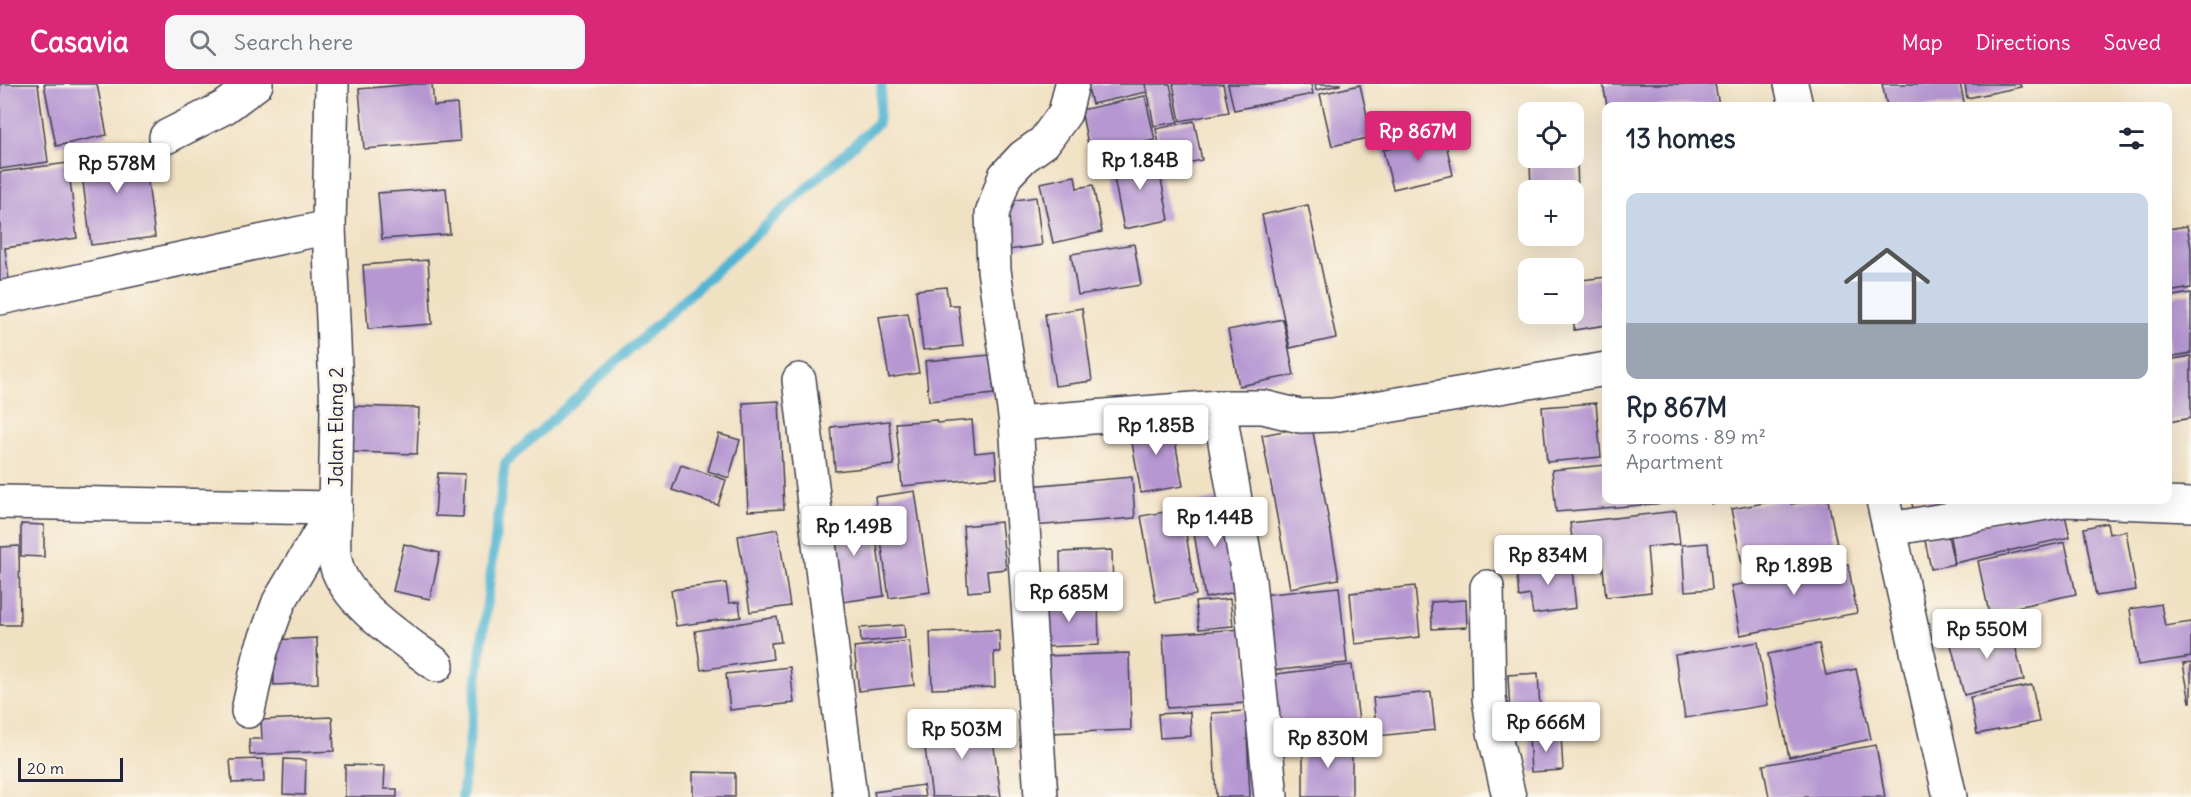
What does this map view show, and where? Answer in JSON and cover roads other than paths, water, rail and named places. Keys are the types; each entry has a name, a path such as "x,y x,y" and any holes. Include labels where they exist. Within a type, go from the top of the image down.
{"street":[{"path":"166,136 225,107 256,84"},
{"name":"Jalan Elang 2","path":"0,502 335,508 338,412 329,227 332,84"},
{"path":"1041,797 1016,423 994,270 992,214 1005,176 1023,157 1044,142 1065,113 1072,84"},
{"path":"1791,84 1795,102"},
{"path":"0,298 329,227"},
{"path":"1016,423 1263,406 1300,416 1334,415 1602,370"},
{"path":"799,380 850,797"},
{"path":"1219,408 1249,581 1271,797"},
{"path":"1950,797 1886,514 2014,504"},
{"path":"2172,504 2191,505"},
{"path":"335,508 335,564 346,586 376,618 437,665"},
{"path":"248,711 261,651 279,602 335,508"},
{"path":"1487,587 1490,698 1494,732 1509,797"}],"waterway":[{"path":"462,797 505,463 878,123 882,84"}]}
